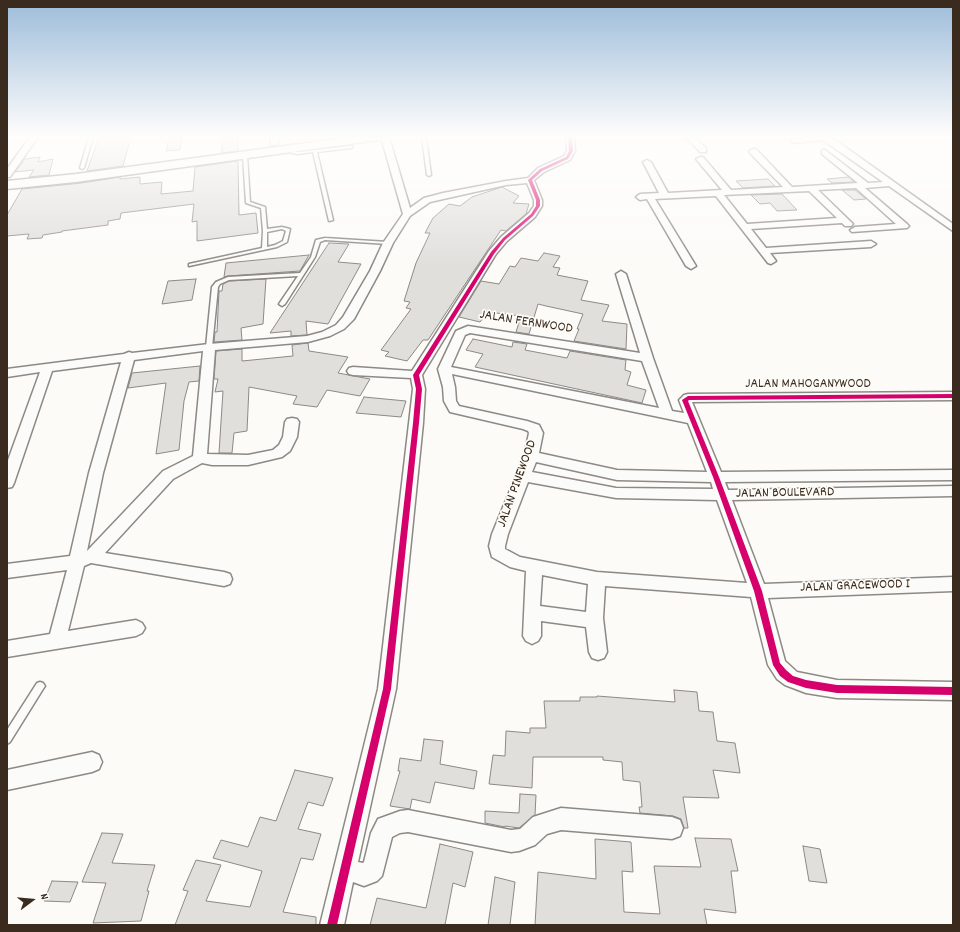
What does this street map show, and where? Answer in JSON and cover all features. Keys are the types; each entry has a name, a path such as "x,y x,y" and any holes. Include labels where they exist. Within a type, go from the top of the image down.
{"main road":[{"path":"7,185 51,180"}],"street":[{"path":"402,180 408,196 406,214"},
{"path":"7,373 47,369 128,356 209,347 308,339 326,334 340,327 348,319 375,271 388,243 406,214 427,200 464,191 527,180"},
{"path":"332,925 387,689 416,423 419,389 416,375 492,253 504,239 529,218 538,206 538,200 530,180"},
{"path":"657,180 665,196"},
{"path":"715,180 745,227 771,261"},
{"path":"782,180 790,189"},
{"path":"855,230 904,226 856,180"},
{"path":"884,180 953,228"},
{"path":"692,266 644,197 889,184"},
{"path":"764,251 870,244 811,188"},
{"path":"408,196 427,200"},
{"path":"745,227 844,220"},
{"path":"621,274 667,414"},
{"name":"JALAN FERNWOOD","path":"444,369 460,333 468,329 648,358"},
{"path":"200,458 209,347"},
{"path":"57,642 84,559 96,473 128,356"},
{"path":"7,483 47,369"},
{"path":"444,369 691,419 716,477 758,591 777,665 783,673 791,679 806,684 836,689 953,691"},
{"name":"JALAN PINEWOOD","path":"444,369 449,387 450,402 455,409 534,428 536,433 531,456 500,534 497,546 498,552 507,558 534,567 597,580 758,591"},
{"path":"352,372 416,375"},
{"name":"JALAN MAHOGANYWOOD","path":"691,419 685,400 688,398 953,396"},
{"path":"84,559 168,475 200,458 212,460 248,460 277,454 285,448 290,437 292,422"},
{"name":"JALAN BOULEVARD","path":"531,456 617,475 716,477 953,475"},
{"name":"JALAN BOULEVARD","path":"523,476 616,493 722,495 953,491"},
{"path":"7,571 84,559 224,579"},
{"path":"532,636 534,567"},
{"path":"597,580 594,618 598,652"},
{"name":"JALAN GRACEWOOD I","path":"758,591 953,584"},
{"path":"532,607 534,610 544,615 584,620 594,618"},
{"path":"7,649 136,628"},
{"path":"7,780 92,762"},
{"path":"345,868 364,875 369,873 374,868 382,833 386,827 408,821 511,841 527,837 541,824 561,820 672,828"}],"lane":[{"path":"247,180 248,203 263,206 265,230 264,249"},
{"path":"324,180 331,220"},
{"path":"191,265 264,249 285,242 288,230 282,228 265,230"},
{"path":"282,304 313,257 318,241 321,239 388,243"},
{"path":"209,347 216,287 222,281 301,274"},
{"path":"7,739 40,686"}],"building":[{"path":"98,180 140,180 140,184 162,182 161,194 193,191 194,180 238,180 239,215 256,213 258,233 197,241 197,221 192,222 194,204 121,213 120,219 108,221 108,225 62,231 43,235 42,238 27,239 29,234 7,236 7,215 22,189"},
{"path":"769,180 775,186 743,188 736,181"},
{"path":"829,180 852,180 854,182 832,183"},
{"path":"502,187 519,196 513,203 529,204 526,214 506,231 501,230 428,340 423,340 407,361 385,356 389,352 381,350 411,309 406,308 410,302 404,301 416,263 430,233 425,233 433,218 449,204 460,206 472,197"},
{"path":"842,190 855,190 866,199 854,200"},
{"path":"782,194 797,210 777,211 770,203 760,204 751,195"},
{"path":"329,243 349,244 338,262 361,264 328,324 306,321 307,335 291,336 291,331 270,333"},
{"path":"544,253 560,256 553,267 560,268 557,275 588,281 581,300 609,305 602,321 627,324 626,349 574,341 583,314 538,304 529,334 516,332 521,316 488,312 480,322 459,317 481,281 499,284 510,266 515,267 521,258 538,261"},
{"path":"309,255 300,271 224,277 226,263"},
{"path":"196,279 192,300 162,304 168,281"},
{"path":"266,279 263,324 241,328 242,340 214,342 215,332 217,332 219,291 222,291 223,284 229,281"},
{"path":"473,339 512,347 513,342 527,344 525,350 567,358 570,351 626,360 625,370 631,372 627,385 646,390 642,403 475,367 483,354 466,350"},
{"path":"308,343 309,351 348,357 338,373 370,379 360,396 327,390 317,407 293,404 297,396 249,387 247,431 234,433 232,453 219,453 223,391 215,392 218,379 214,379 216,351 242,349 242,361 293,356 292,345"},
{"path":"200,366 199,381 189,382 184,401 179,450 156,454 166,383 128,388 132,373"},
{"path":"364,397 406,401 401,417 356,413"},
{"path":"674,690 697,692 699,711 713,712 717,741 735,743 740,773 713,770 719,798 683,797 688,828 684,828 681,819 673,816 640,813 639,807 642,807 640,782 623,780 622,762 603,760 603,757 533,757 532,788 489,784 493,755 505,756 506,731 530,733 530,728 546,728 544,701 580,701 580,697 597,696 675,702"},
{"path":"424,739 443,741 440,764 477,771 474,789 435,782 430,803 412,799 410,809 390,806 400,771 398,771 400,758 421,761"},
{"path":"295,770 333,778 323,806 308,802 298,829 321,834 313,860 301,858 283,912 316,917 316,925 175,925 188,891 183,890 196,860 221,865 206,901 250,907 262,871 213,858 221,840 248,847 260,817 276,821"},
{"path":"520,794 536,795 535,815 519,828 485,823 485,811 519,813"},
{"path":"102,833 123,834 112,863 155,865 147,891 149,891 141,921 93,923 106,883 82,882"},
{"path":"695,838 731,839 738,871 731,871 736,913 704,909 707,925 535,925 538,872 596,879 595,839 631,842 633,872 622,871 624,912 660,914 654,866 701,867"},
{"path":"440,844 473,852 465,887 453,883 445,925 370,925 377,898 426,908"},
{"path":"803,846 820,849 827,883 809,881"},
{"path":"495,877 515,882 510,925 488,925"},
{"path":"52,881 78,882 70,902 44,901"}],"cycle path":[{"path":"332,925 387,689 416,423 419,389 416,375 492,253 504,239 532,215 538,206 538,200 530,180"},
{"path":"953,396 688,398 685,400 716,477 758,591 777,665 783,673 791,679 806,684 837,689 953,691"}]}
